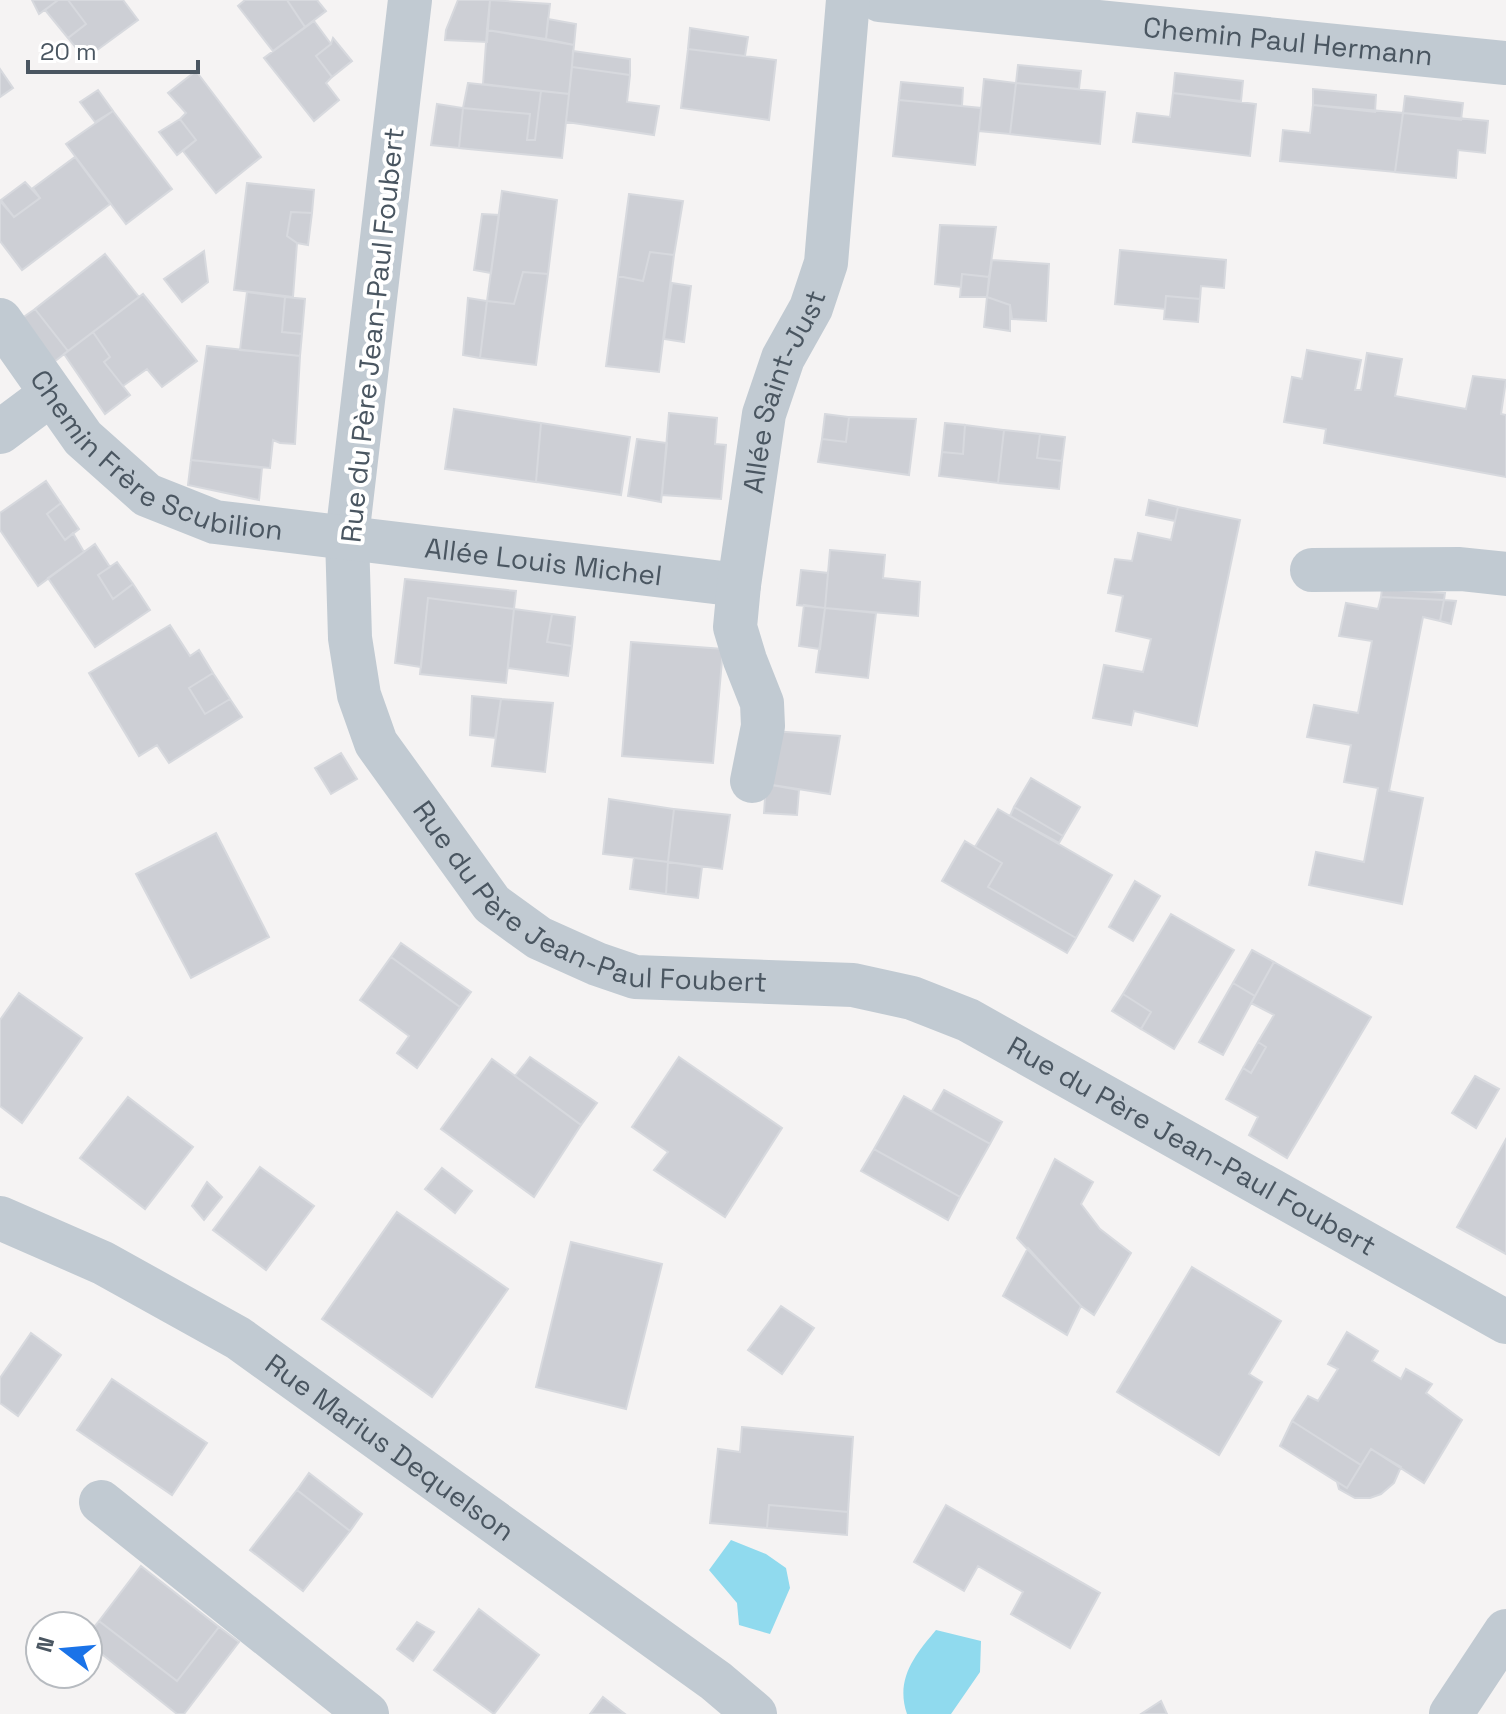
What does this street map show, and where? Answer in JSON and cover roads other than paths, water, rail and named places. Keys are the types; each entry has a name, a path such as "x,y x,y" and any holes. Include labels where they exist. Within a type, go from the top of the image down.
{"street":[{"name":"Rue du Père Jean-Paul Foubert","path":"410,0 347,537 350,638 359,695 376,743 492,904 539,938 635,977 853,985 912,998 968,1020 1506,1322"},
{"name":"Allée Saint-Just","path":"752,781 763,726 762,703 735,627 739,585 764,414 783,358 811,308 826,263 848,0"},
{"name":"Chemin Paul Hermann","path":"880,0 1506,63"},
{"name":"Chemin Frère Scubilion","path":"0,320 83,438 147,495 215,522 347,537"},
{"path":"0,432 51,394"},
{"name":"Allée Louis Michel","path":"347,537 739,585"},
{"path":"1312,570 1460,569 1506,574"},
{"name":"Rue Marius Dequelson","path":"0,1218 103,1263 238,1338 716,1681 755,1714"},
{"path":"101,1502 367,1714"},
{"path":"1451,1714 1506,1631"}],"water":[{"path":"731,1540 766,1554 786,1568 790,1588 770,1634 739,1625 737,1603 709,1570"},
{"path":"936,1630 981,1641 980,1672 951,1714 907,1714 905,1679 914,1658"}]}
